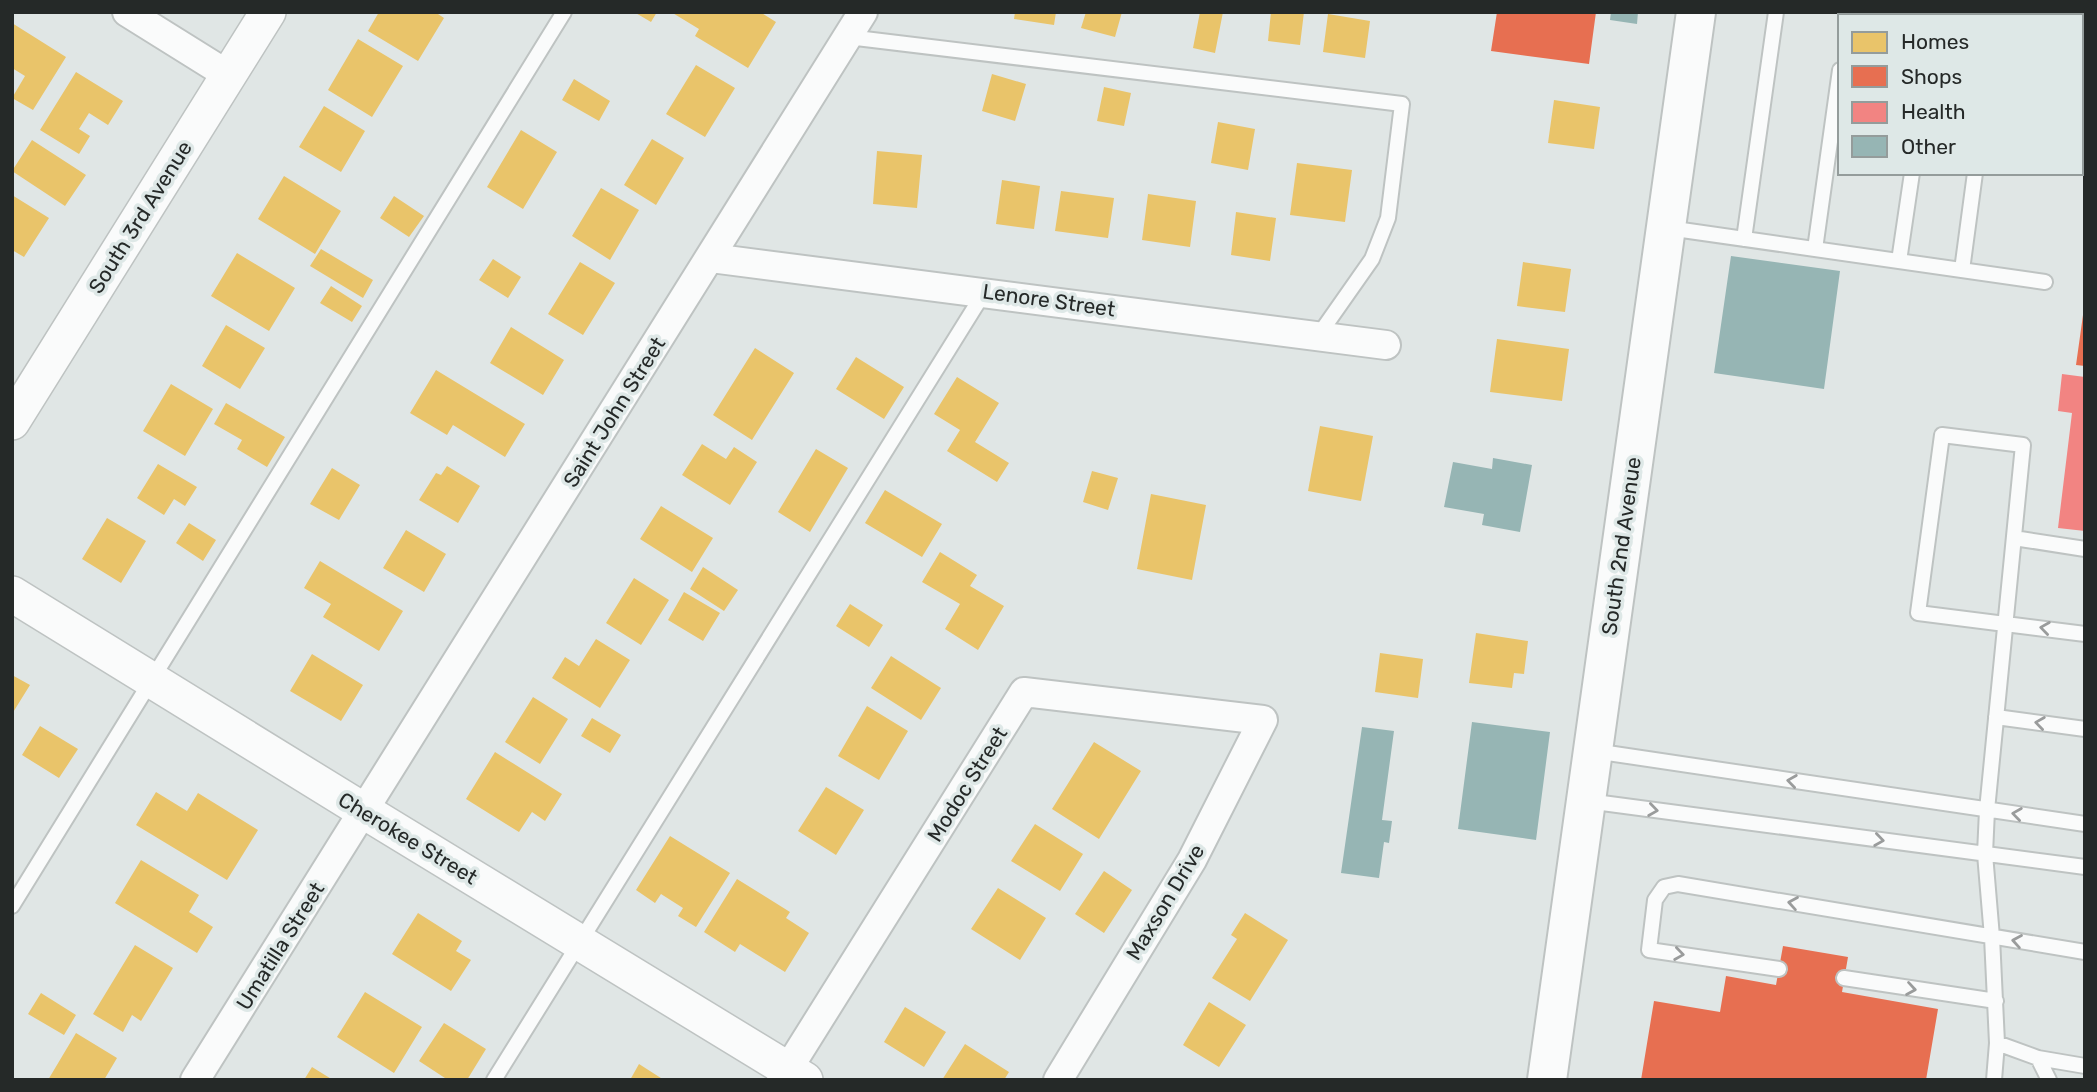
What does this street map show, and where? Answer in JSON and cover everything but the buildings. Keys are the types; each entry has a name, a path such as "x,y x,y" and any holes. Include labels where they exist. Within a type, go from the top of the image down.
{"main road":[{"name":"South 2nd Avenue","path":"1547,1080 1696,12"}],"street":[{"path":"127,12 228,75"},
{"name":"South 3rd Avenue","path":"12,422 268,12"},
{"name":"Saint John Street","path":"364,811 863,12"},
{"name":"Lenore Street","path":"711,258 985,291 1386,345"},
{"name":"Cherokee Street","path":"12,594 580,942 791,1076"},
{"name":"Modoc Street","path":"791,1076 1024,692 1263,720"},
{"name":"Maxson Drive","path":"1058,1080 1192,860 1263,720"},
{"name":"Umatilla Street","path":"195,1080 364,811"}],"lane":[{"path":"12,906 564,12"},
{"path":"1744,239 1776,12"},
{"path":"848,37 1402,104 1388,218 1372,259 1318,336"},
{"path":"1815,249 1838,84"},
{"path":"1899,261 1912,175"},
{"path":"1962,270 1975,175"},
{"path":"1665,228 2045,282"},
{"path":"494,1080 985,291"},
{"path":"1994,1080 1996,1001 1985,854 1987,810 2005,622 2023,445 1942,435 1918,613 2005,622 2085,634"},
{"path":"2014,538 2085,549"},
{"path":"1996,717 2085,729"},
{"path":"1593,751 2085,824"},
{"path":"1586,801 2085,867"},
{"path":"1779,969 1648,950 1655,900 1664,887 1678,884 2085,952"},
{"path":"1844,978 1996,1001"},
{"path":"1997,1043 2038,1058 2085,1066"},
{"path":"2038,1058 2049,1080"}]}
